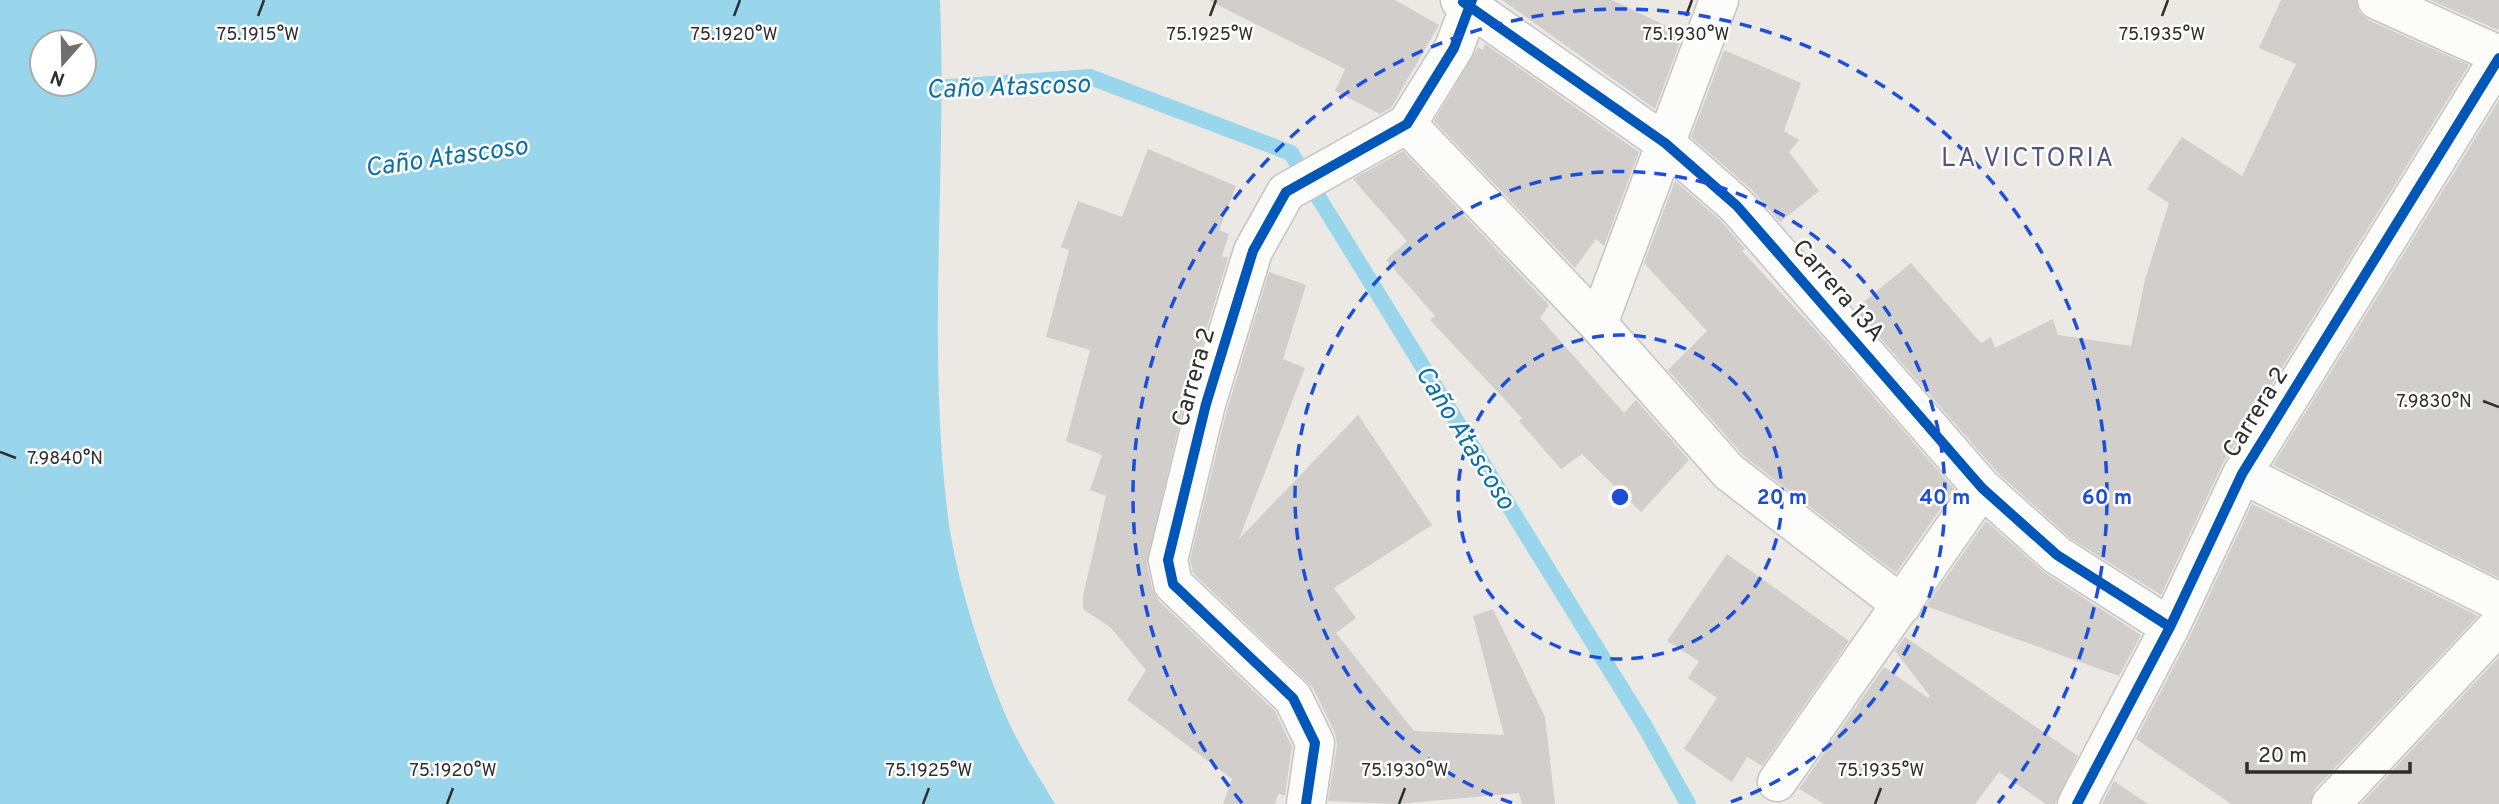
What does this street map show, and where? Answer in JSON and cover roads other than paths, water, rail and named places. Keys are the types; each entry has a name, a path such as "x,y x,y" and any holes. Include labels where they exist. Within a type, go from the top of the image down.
{"street":[{"path":"1598,324 1719,0"},
{"path":"2377,0 2499,57"},
{"name":"Carrera 13A","path":"1467,2 1665,143 1738,206 1982,488 2057,555 2170,627"},
{"name":"Carrera 2","path":"1306,804 1315,743 1293,698 1173,584 1168,560 1206,404 1253,251 1286,192 1407,124 1454,48 1467,2"},
{"name":"Carrera 2","path":"2077,804 2170,627 2242,474 2499,57"},
{"path":"1407,124 1598,324 1729,472 1902,605"},
{"path":"2242,474 2499,601"},
{"path":"1777,782 1982,488"},
{"path":"2331,804 2499,625"}],"water":[{"path":"0,0 940,0 939,394 949,524 966,601 993,684 1018,740 1055,804 0,804"}],"waterway":[{"name":"Caño Atascoso","path":"922,89 1090,77 1291,153 1644,725 1688,804"}],"district":[{"name":"LA VICTORIA","path":"2028,157"}]}
